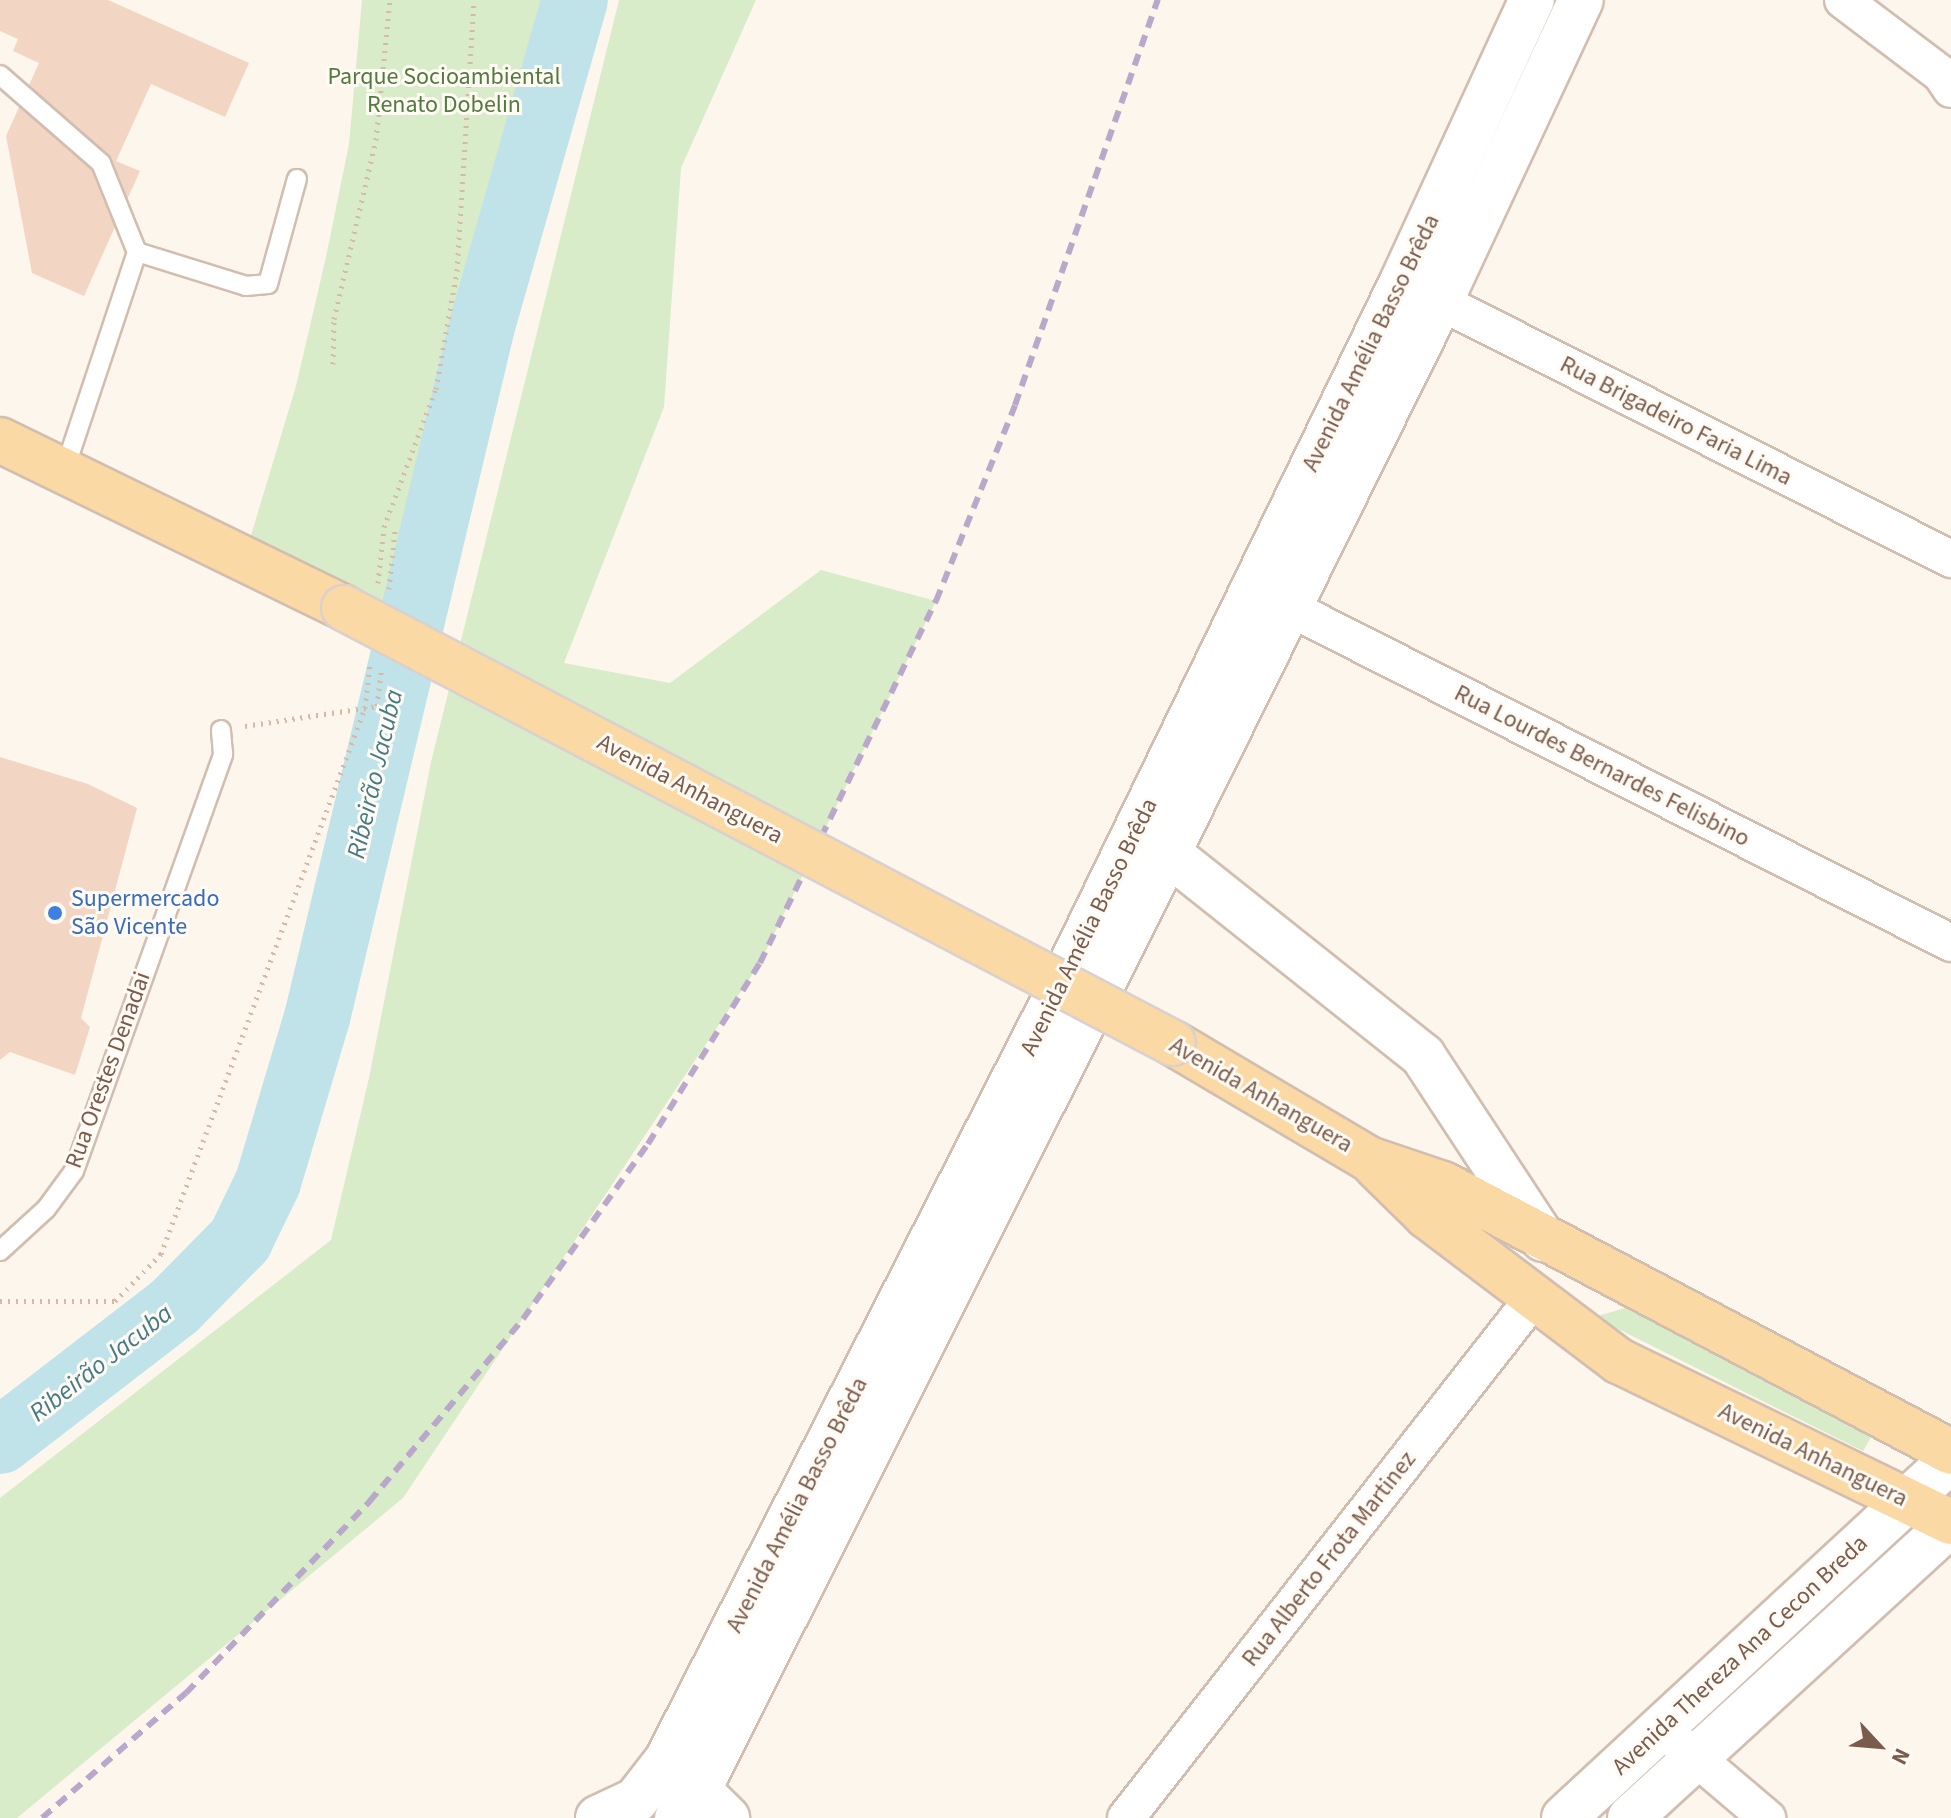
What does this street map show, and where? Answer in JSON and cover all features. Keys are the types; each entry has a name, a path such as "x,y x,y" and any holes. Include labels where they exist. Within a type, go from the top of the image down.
{"main road":[{"name":"Avenida Anhanguera","path":"0,440 64,471 361,598 1173,1043 1369,1159 1443,1184 1619,1281 1951,1452"},
{"name":"Avenida Anhanguera","path":"1369,1159 1427,1216 1532,1300 1619,1361 1951,1523"},
{"path":"1581,1337 1619,1281"}],"street":[{"name":"Avenida Amélia Basso Brêda","path":"701,1808 1168,853 1402,282 1532,0"},
{"name":"Avenida Amélia Basso Brêda","path":"629,1812 667,1760 1053,1002 1271,598 1440,302 1581,0"},
{"path":"1843,0 1941,74 1951,89"},
{"name":"Rua Brigadeiro Faria Lima","path":"1402,282 1951,559"},
{"name":"Rua Lourdes Bernardes Felisbino","path":"1271,598 1951,943"},
{"path":"1168,853 1423,1056 1543,1239"},
{"path":"1443,1184 1460,1153 1466,1119"},
{"name":"Rua Alberto Frota Martinez","path":"1126,1818 1532,1300"},
{"name":"Avenida Thereza Ana Cecon Breda","path":"1564,1818 1951,1460"},
{"name":"Avenida Thereza Ana Cecon Breda","path":"1630,1818 1951,1523"},
{"path":"1663,1727 1695,1760 1767,1818"},
{"path":"667,1760 701,1808"}],"lane":[{"path":"0,75 101,163 137,252 64,471"},
{"path":"137,252 246,286 268,284 297,179"},
{"name":"Rua Orestes Denadai","path":"0,1251 46,1209 74,1171 223,754 221,730"}],"path":[{"path":"333,364 334,319 376,140 390,0"},
{"path":"361,598 436,389 457,271 474,0"},
{"path":"388,604 395,531"},
{"path":"0,1301 115,1301 161,1254 365,708 371,648"},
{"path":"221,730 377,706 382,662"}],"green space":[{"name":"Parque Socioambiental Renato Dobelin","path":"362,0 559,0 402,619 249,542 296,386 326,257 349,144"},
{"path":"619,0 756,0 681,168 664,407 564,663 670,683 821,570 936,601 760,963 403,1498 17,1818 0,1818 0,1498 331,1240 369,1078 431,762"},
{"path":"1629,1307 1874,1432 1863,1451 1594,1317"}],"building":[{"path":"0,0 108,0 249,63 225,117 151,84 116,161 140,171 84,296 32,273 6,136 39,63 13,51 18,39 0,31"},
{"name":"Supermercado São Vicente","path":"0,757 88,784 137,808 81,1018 90,1027 75,1075 10,1052 0,1060"}],"waterway":[{"name":"Ribeirão Jacuba","path":"0,1441 175,1306 240,1240 268,1182 317,1018 482,326 575,0"}],"railway":[{"path":"42,1818 186,1693 369,1502 523,1319 648,1144 760,963 936,601 1015,405 1158,0"}],"place":[{"name":"Supermercado São Vicente","path":"55,913"}]}
